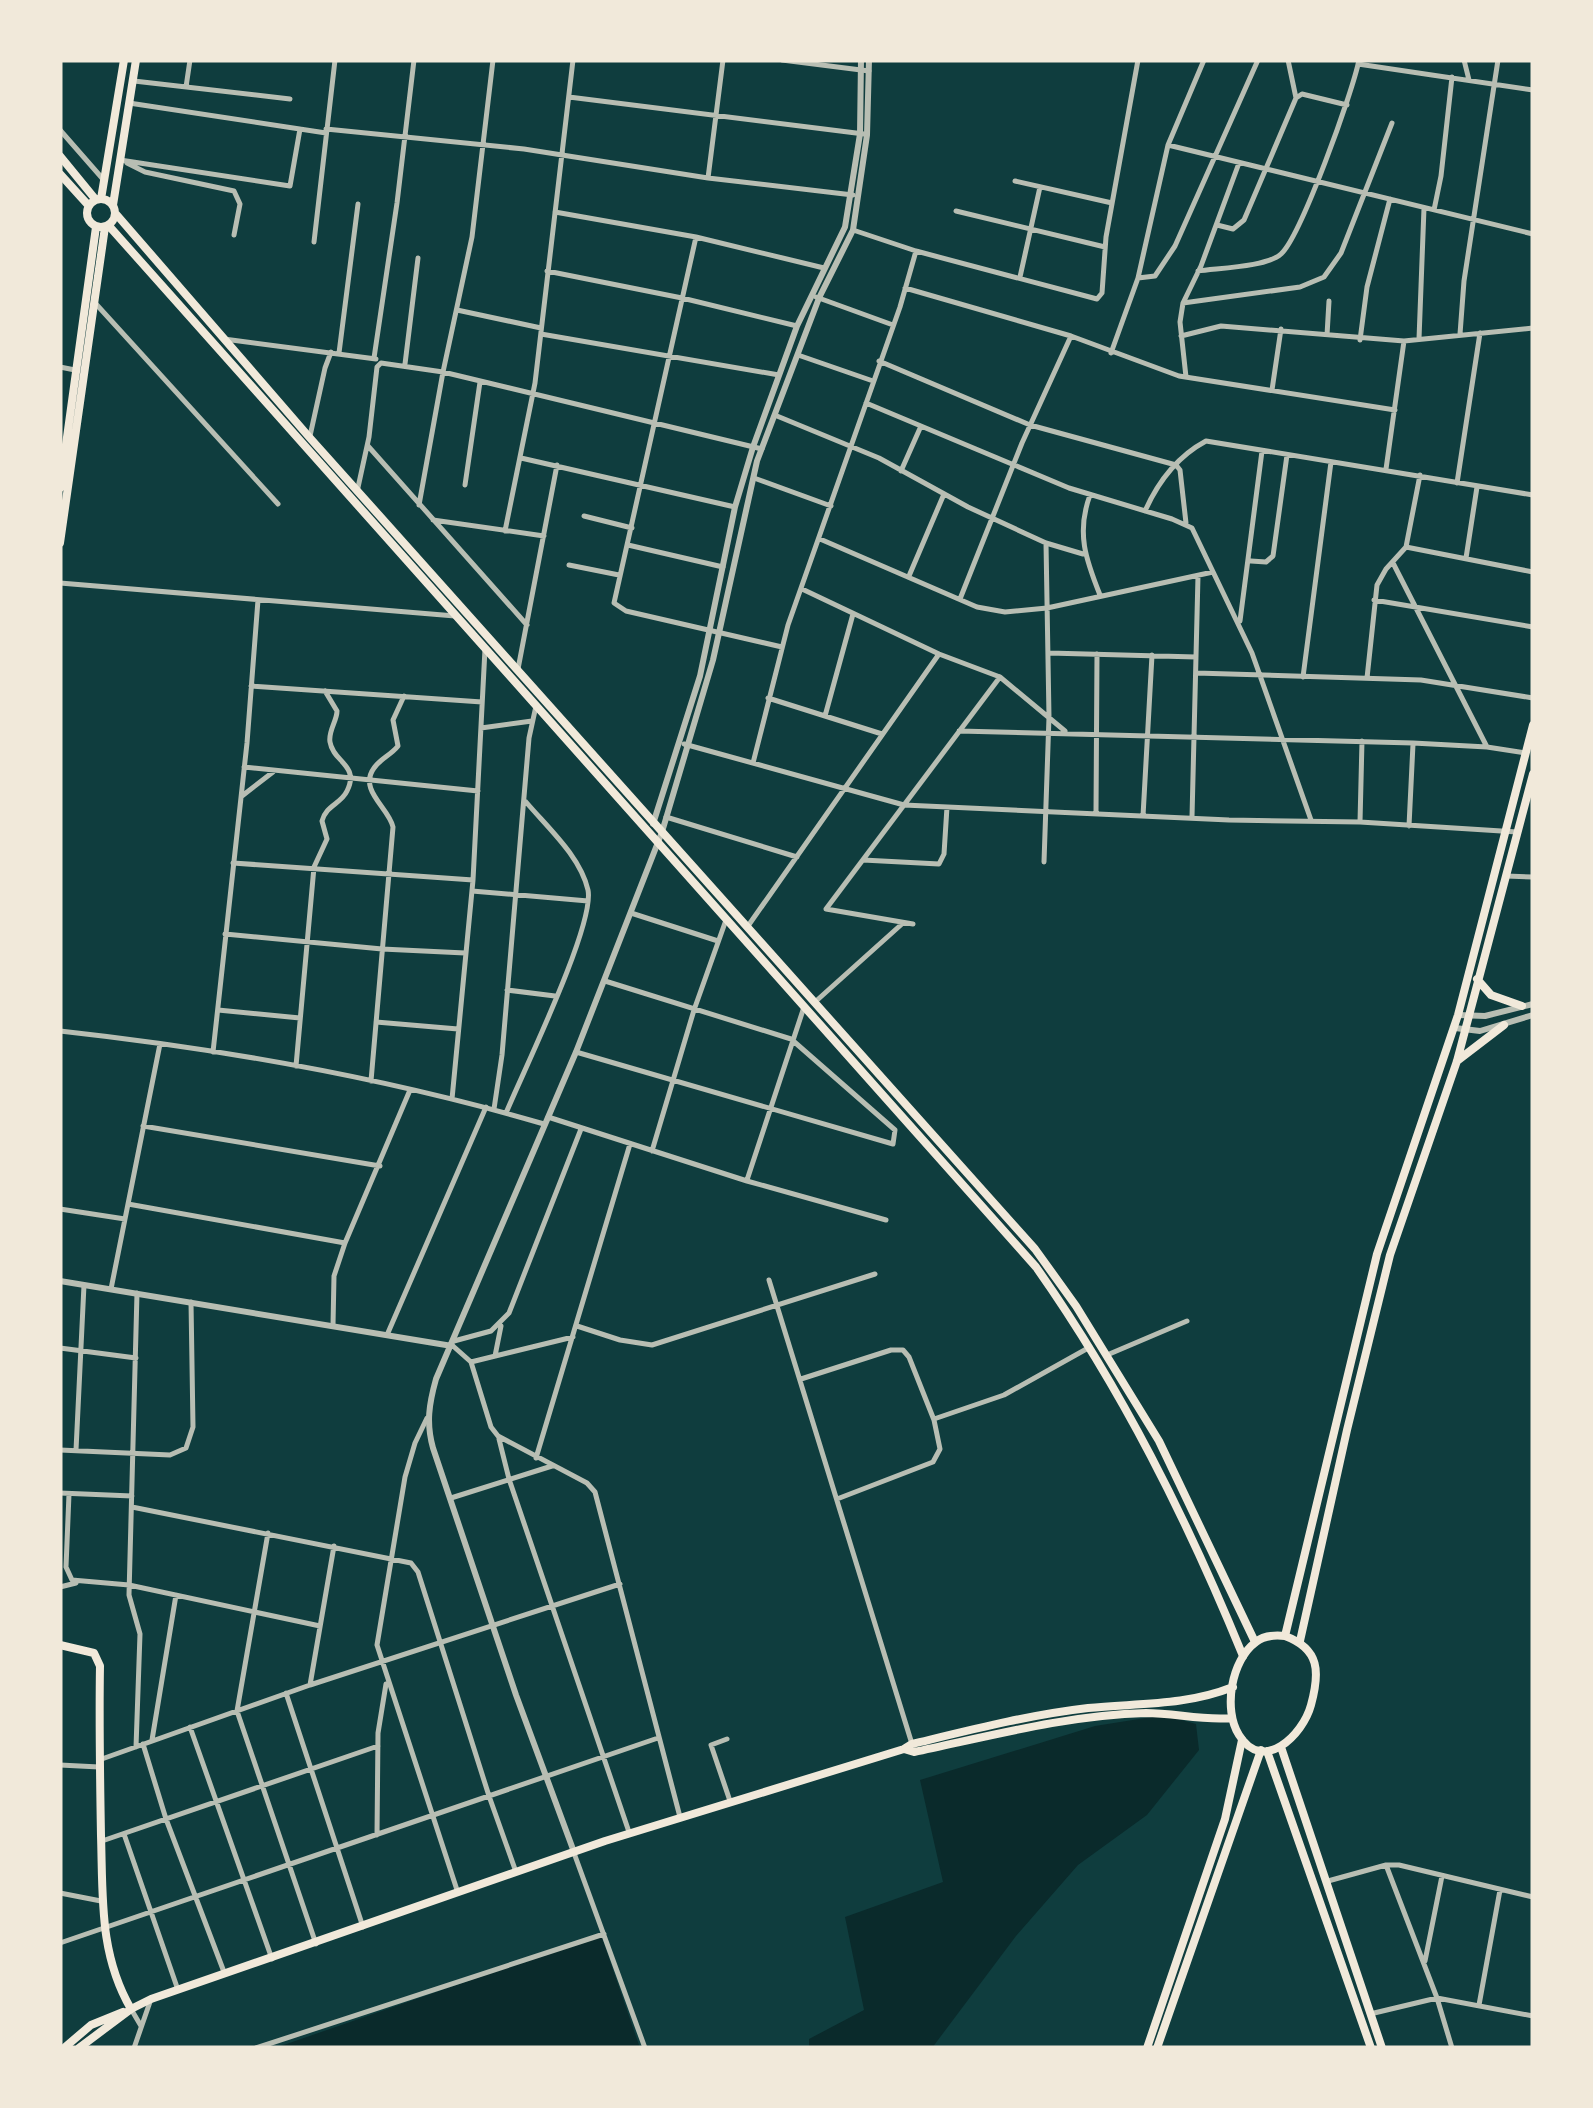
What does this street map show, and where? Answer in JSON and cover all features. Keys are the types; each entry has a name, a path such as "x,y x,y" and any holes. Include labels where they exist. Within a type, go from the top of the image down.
{"main road":[{"path":"124,60 104,180 88,220 103,227 458,612 486,636 1035,1250 1107,1355 1159,1441 1255,1642"},
{"path":"60,543 79,370 103,227 114,210 136,60"},
{"path":"60,156 96,202"},
{"path":"60,174 96,202 114,210 358,492 485,649 1036,1267 1090,1347 1164,1476 1244,1656"},
{"path":"60,488 63,446 94,302 103,227"},
{"path":"485,649 486,636"},
{"path":"536,706 538,695"},
{"path":"1300,1641 1390,1255 1457,1062 1506,876 1533,725"},
{"path":"1285,1636 1377,1254 1454,1028 1533,774"},
{"path":"1477,979 1491,995 1522,1006"},
{"path":"1457,1062 1504,1026"},
{"path":"1148,2048 1225,1819 1242,1740 1232,1718 1232,1687 1244,1656 1255,1642 1285,1636 1300,1641 1314,1658 1315,1680 1312,1702 1299,1731 1281,1747 1264,1750 1242,1740"},
{"path":"60,1645 86,1649 97,1658 101,1901 104,1928 129,2010"},
{"path":"64,2048 91,2025 151,1999 730,1801 908,1746 1007,1721 1086,1708 1180,1703 1207,1698 1232,1687"},
{"path":"908,1746 914,1752 1082,1719 1148,1713 1215,1720 1232,1718"},
{"path":"1281,1747 1366,2015 1371,2048"},
{"path":"1264,1750 1382,2048"},
{"path":"1158,2048 1264,1750"},
{"path":"78,2048 129,2010"}],"street":[{"path":"186,87 190,60"},
{"path":"314,242 335,60"},
{"path":"374,358 398,203 414,60"},
{"path":"420,504 442,372 472,237 493,60"},
{"path":"506,530 534,395 572,60"},
{"path":"708,178 724,60"},
{"path":"782,60 865,71"},
{"path":"458,1893 380,1662 378,1632 404,1477 414,1443 427,1418 436,1379 576,1052 662,832 719,631 753,447 798,326 854,230 865,60"},
{"path":"854,230 1098,299 1138,60"},
{"path":"1111,352 1138,278 1168,146 1204,60"},
{"path":"1138,278 1155,276 1162,269 1217,158 1258,60"},
{"path":"1288,60 1296,98"},
{"path":"1464,60 1469,80"},
{"path":"1460,334 1498,60"},
{"path":"1198,271 1270,260 1281,254 1317,181 1347,105 1358,62 1533,90"},
{"path":"1434,210 1452,77"},
{"path":"132,81 290,99"},
{"path":"1216,224 1239,227 1296,98 1302,94 1347,105"},
{"path":"569,97 863,134"},
{"path":"128,104 300,130 484,144 852,195"},
{"path":"1183,303 1317,282 1341,253 1392,123"},
{"path":"60,130 104,180"},
{"path":"120,160 290,186 300,130"},
{"path":"649,834 685,744 736,507 777,416 824,268 840,241 863,134"},
{"path":"1168,146 1533,234"},
{"path":"120,160 145,172 234,191 240,204 234,235"},
{"path":"1186,377 1181,336 1183,303 1239,163"},
{"path":"1014,182 1112,203"},
{"path":"1020,278 1040,187"},
{"path":"1360,340 1367,287 1390,198"},
{"path":"310,438 324,368 335,352 358,204"},
{"path":"1418,340 1424,208"},
{"path":"956,210 1106,247"},
{"path":"555,212 696,238 824,268"},
{"path":"696,238 614,596 620,609 782,647"},
{"path":"753,764 782,647 916,250"},
{"path":"405,364 418,258"},
{"path":"547,271 798,326"},
{"path":"906,288 1071,336 1186,377 1395,410"},
{"path":"815,296 893,325"},
{"path":"1327,335 1330,301"},
{"path":"94,302 278,504"},
{"path":"457,310 668,358 779,375"},
{"path":"1181,336 1221,326 1404,341 1533,328"},
{"path":"1272,390 1282,329"},
{"path":"1457,483 1480,333"},
{"path":"960,599 1030,424 1071,336"},
{"path":"221,338 405,364 762,449"},
{"path":"1386,469 1404,341"},
{"path":"798,355 873,381"},
{"path":"879,361 1030,424 1176,464 1186,523"},
{"path":"358,492 381,362"},
{"path":"60,368 79,370"},
{"path":"465,485 480,382"},
{"path":"866,403 1090,495 1186,523 1198,536 1240,623 1311,820"},
{"path":"777,416 851,447 1046,543 1084,554"},
{"path":"901,471 921,426"},
{"path":"1144,511 1155,488 1176,464 1206,441 1533,495"},
{"path":"368,446 526,625"},
{"path":"1240,623 1262,451"},
{"path":"1250,560 1266,562 1273,556 1287,455"},
{"path":"521,458 736,507"},
{"path":"1303,678 1330,462"},
{"path":"517,672 557,466"},
{"path":"1367,678 1380,576 1406,548 1420,475"},
{"path":"749,476 831,506"},
{"path":"1466,559 1477,487"},
{"path":"909,576 944,494"},
{"path":"1090,495 1082,520 1084,554 1100,596"},
{"path":"584,516 632,528"},
{"path":"433,520 544,536"},
{"path":"820,539 990,610 1046,608 1213,572"},
{"path":"1044,862 1050,717 1046,543"},
{"path":"628,545 723,567"},
{"path":"1406,548 1533,572"},
{"path":"1393,563 1487,746"},
{"path":"569,565 620,576"},
{"path":"1192,817 1198,576"},
{"path":"60,582 258,600 458,612"},
{"path":"802,589 939,654 1000,677 1066,732"},
{"path":"212,1052 258,600"},
{"path":"1374,600 1533,627"},
{"path":"825,716 852,614"},
{"path":"452,1099 473,880 485,649"},
{"path":"1048,652 1196,657"},
{"path":"747,927 939,654"},
{"path":"1096,813 1098,654"},
{"path":"1144,816 1152,656"},
{"path":"1196,674 1454,684 1533,698"},
{"path":"913,924 826,909 1000,677"},
{"path":"251,686 482,702"},
{"path":"296,1066 314,867 326,846 324,814 346,793 352,778 350,768 331,746 337,710 325,691"},
{"path":"371,1081 392,820 377,802 370,780 373,769 398,746 393,720 404,696"},
{"path":"768,698 882,734"},
{"path":"387,1335 490,1108 536,706"},
{"path":"481,728 532,721"},
{"path":"959,731 1413,742 1487,746 1526,753"},
{"path":"1360,822 1362,742"},
{"path":"1409,826 1413,742"},
{"path":"685,744 904,805 1360,822 1512,832"},
{"path":"244,767 478,791"},
{"path":"240,798 275,770"},
{"path":"506,1113 586,921 590,902 577,863 524,800"},
{"path":"863,860 939,864 944,854 947,806"},
{"path":"666,817 797,857"},
{"path":"233,863 473,880"},
{"path":"1506,876 1533,876"},
{"path":"472,891 590,902"},
{"path":"631,913 718,941"},
{"path":"652,1151 694,1010 726,920"},
{"path":"815,1002 903,922"},
{"path":"225,934 465,953"},
{"path":"576,1052 893,1144 895,1130 791,1039 605,981"},
{"path":"506,990 555,996"},
{"path":"1458,1015 1533,1004"},
{"path":"747,1181 804,1007"},
{"path":"218,1010 300,1018"},
{"path":"1454,1028 1480,1030 1533,1015"},
{"path":"376,1022 458,1029"},
{"path":"60,1031 296,1066 546,1120 886,1220"},
{"path":"111,1289 160,1044"},
{"path":"333,1326 334,1276 344,1243 410,1090"},
{"path":"144,1126 380,1166"},
{"path":"60,1281 453,1343 482,1334 502,1323 510,1313 581,1129"},
{"path":"536,1458 630,1144"},
{"path":"128,1204 344,1243"},
{"path":"60,1209 125,1218"},
{"path":"576,1326 652,1345 875,1274"},
{"path":"769,1280 908,1746"},
{"path":"76,1450 84,1285"},
{"path":"138,1293 130,1601 140,1634 139,1745 225,1973"},
{"path":"60,1450 179,1453 192,1438 191,1302"},
{"path":"1107,1355 1187,1321"},
{"path":"495,1356 502,1323"},
{"path":"470,1362 573,1337"},
{"path":"453,1343 470,1362 491,1427 498,1436 587,1483 594,1492 680,1817"},
{"path":"934,1420 1004,1396 1090,1347"},
{"path":"60,1348 136,1358"},
{"path":"800,1380 891,1350 902,1350 909,1356 934,1420 940,1449 933,1462 837,1499"},
{"path":"427,1418 492,1625 644,2048"},
{"path":"498,1436 509,1479 629,1833"},
{"path":"451,1498 554,1465"},
{"path":"60,1493 132,1496"},
{"path":"70,1494 66,1567 72,1580 130,1585 320,1626"},
{"path":"132,1507 411,1562 418,1572 516,1872"},
{"path":"268,1533 238,1710 316,1944"},
{"path":"310,1685 334,1546"},
{"path":"60,1587 80,1582"},
{"path":"60,1765 99,1763 286,1693 620,1584"},
{"path":"152,1741 176,1595"},
{"path":"377,1835 380,1710 387,1681"},
{"path":"286,1693 363,1927"},
{"path":"190,1727 272,1959"},
{"path":"60,1943 658,1738"},
{"path":"727,1739 712,1745 730,1801"},
{"path":"101,1841 378,1746"},
{"path":"124,1834 178,1990"},
{"path":"1325,1882 1386,1865 1533,1897"},
{"path":"1386,1865 1452,2048"},
{"path":"1424,1965 1442,1876"},
{"path":"1478,2005 1500,1890"},
{"path":"60,1893 101,1901"},
{"path":"256,2048 604,1934"},
{"path":"1366,2015 1437,1998 1533,2016"},
{"path":"134,2048 151,1999"},
{"path":"129,2010 141,2026"}],"water":[{"path":"1164,1715 1196,1724 1199,1750 1147,1815 1078,1865 1016,1936 932,2048 809,2048 809,2039 864,2010 845,1917 943,1882 920,1780 1095,1726"},
{"path":"601,1935 640,2048 275,2048"}]}
